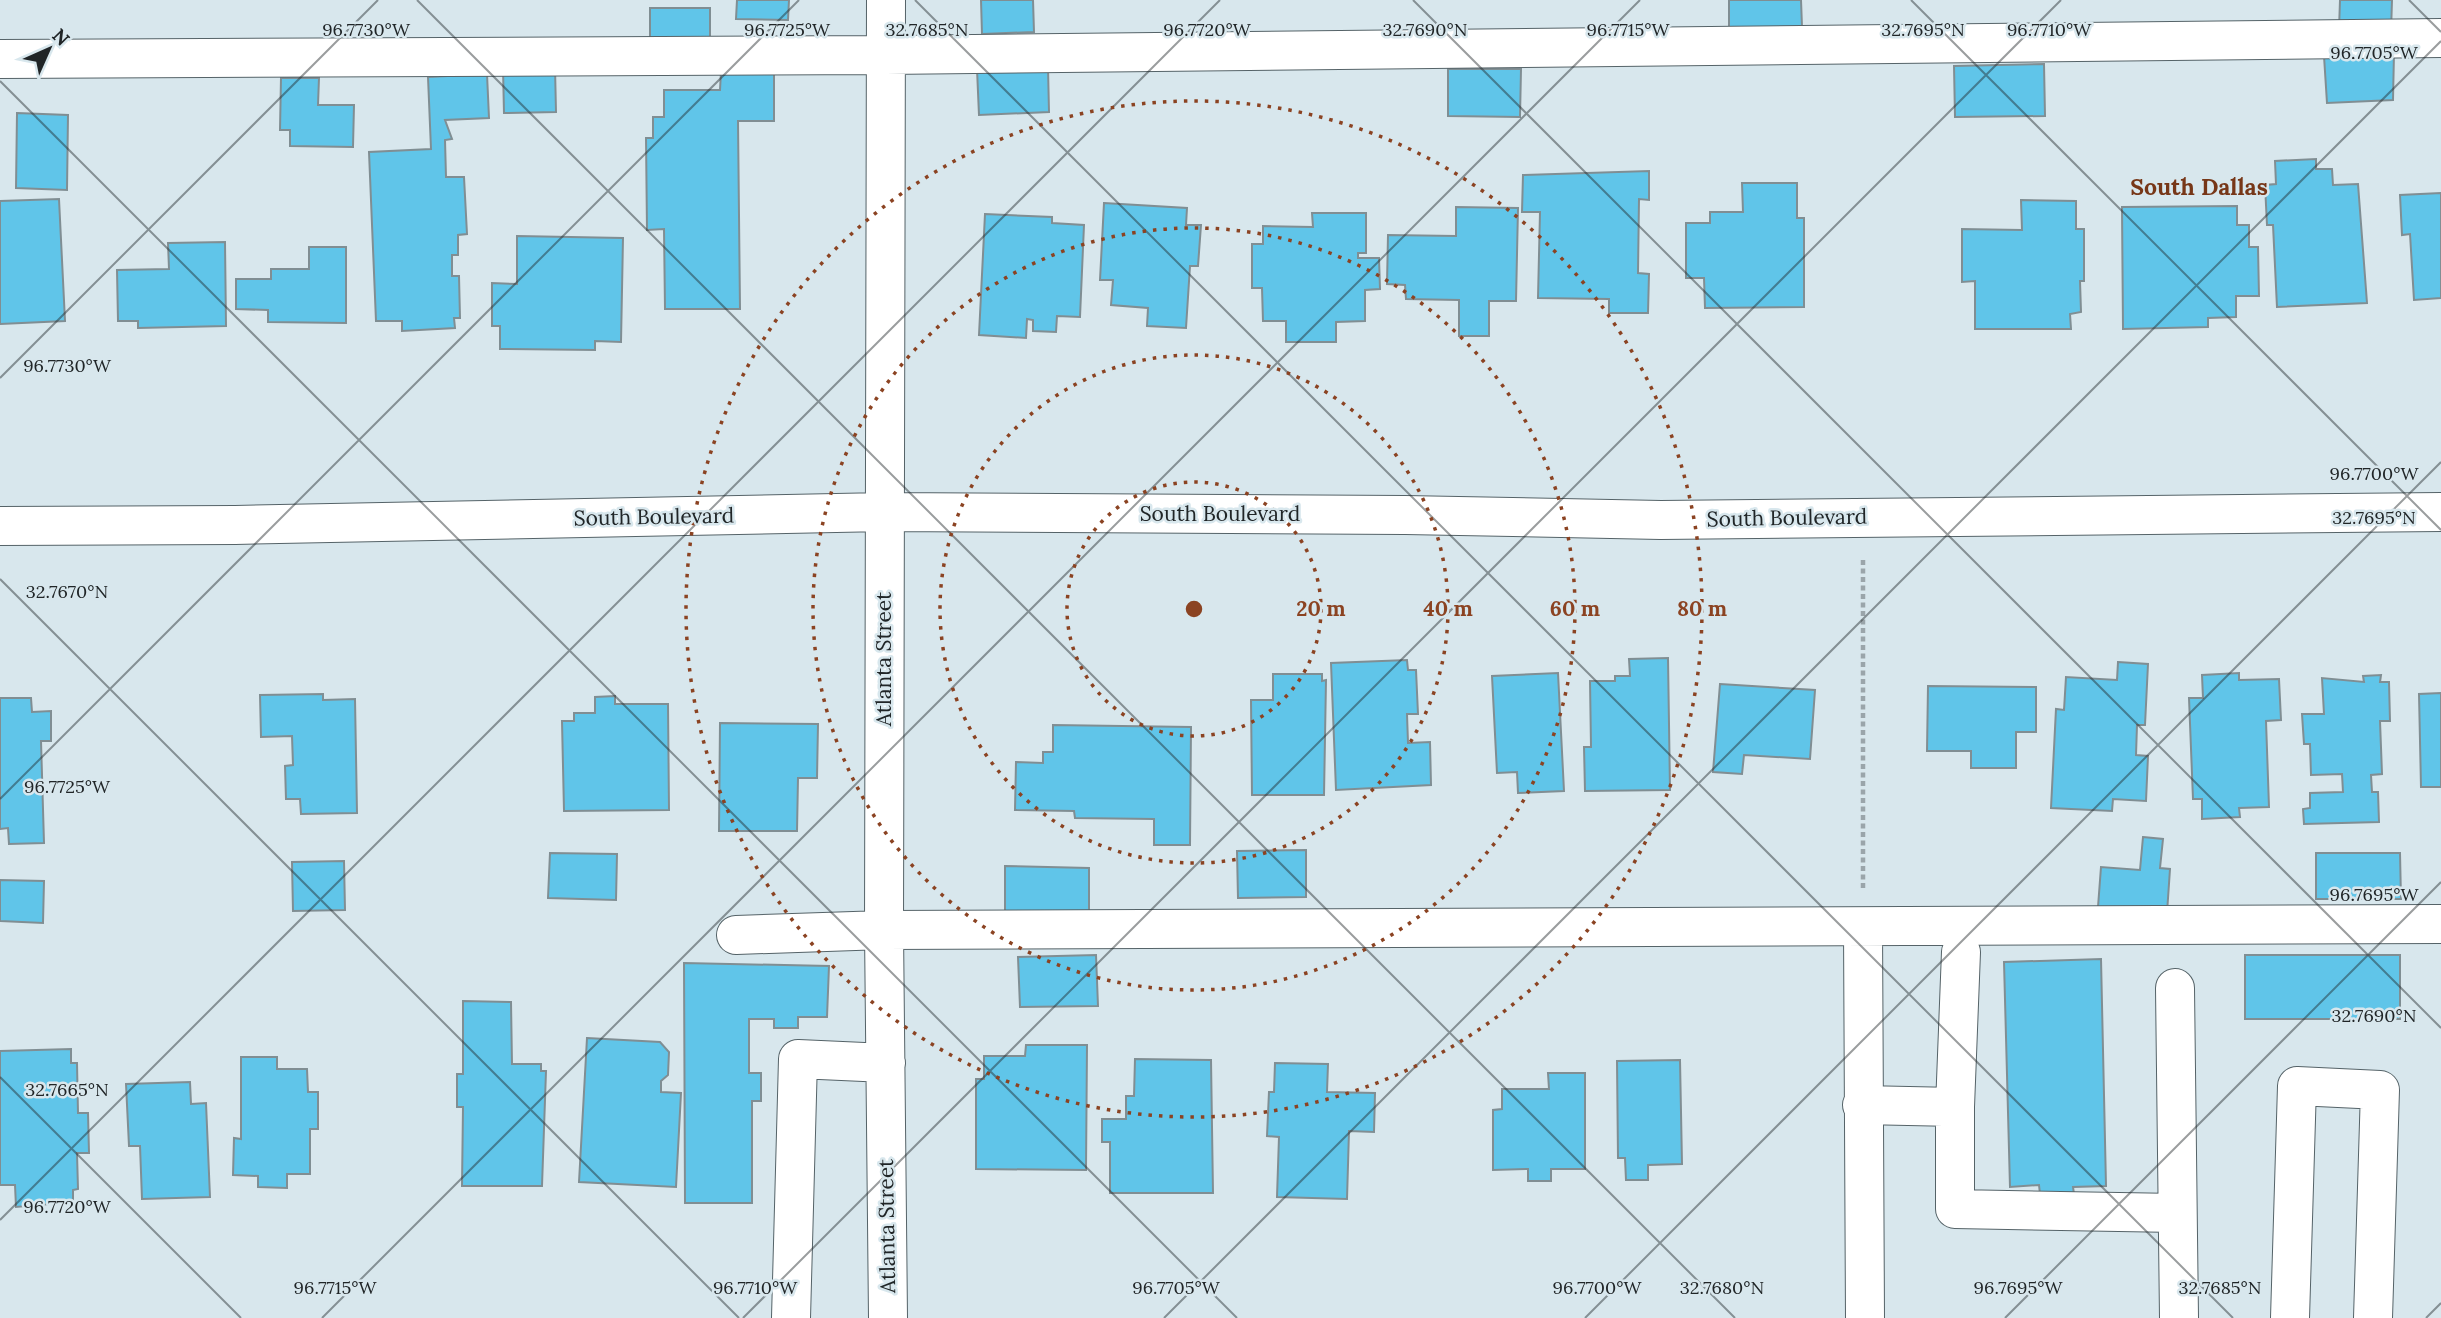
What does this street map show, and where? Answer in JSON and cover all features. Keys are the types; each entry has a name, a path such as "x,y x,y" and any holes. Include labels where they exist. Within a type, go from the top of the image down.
{"street":[{"name":"Atlanta Street","path":"886,0 884,930 888,1318"},
{"path":"0,59 886,55 2441,38"},
{"name":"South Boulevard","path":"0,526 248,525 885,512 1391,515 1661,520 2441,512"},
{"path":"736,935 884,930 2441,924"},
{"path":"1863,927 1865,1318"},
{"path":"1961,952 1955,1107 1955,1209 2177,1213"},
{"path":"2175,988 2179,1318"},
{"path":"790,1318 798,1059 886,1063"},
{"path":"2290,1318 2297,1086 2380,1090 2373,1318"},
{"path":"1862,1105 1955,1107"}],"path":[{"path":"1863,516 1863,927"}],"building":[{"path":"737,0 789,0 788,20 736,19"},
{"path":"981,0 1033,0 1034,32 982,34"},
{"path":"1729,0 1801,0 1802,27 1729,29"},
{"path":"2340,0 2392,0 2391,32 2339,30"},
{"path":"650,8 710,8 710,43 650,43"},
{"path":"2394,53 2393,100 2327,103 2324,56"},
{"path":"2044,64 2045,116 1955,117 1954,66"},
{"path":"555,67 556,112 504,113 503,68"},
{"path":"1048,67 1049,112 979,115 977,69"},
{"path":"1448,69 1521,69 1520,117 1448,116"},
{"path":"774,71 774,121 738,121 740,309 665,309 664,229 647,230 646,138 653,138 653,117 664,117 664,90 720,90 721,72"},
{"path":"487,74 489,118 445,120 452,139 445,140 446,177 464,177 467,234 458,235 458,255 452,255 452,276 459,276 460,318 454,318 455,328 402,331 402,321 376,321 369,152 431,149 428,77"},
{"path":"281,78 319,78 318,105 354,105 353,147 290,146 290,130 280,130"},
{"path":"17,113 68,115 67,190 16,188"},
{"path":"2316,159 2316,169 2332,169 2333,185 2358,184 2367,303 2277,307 2273,225 2267,225 2265,185 2276,184 2275,161"},
{"path":"1649,171 1649,200 1639,199 1638,273 1649,274 1648,313 1609,313 1609,299 1538,298 1540,212 1522,212 1523,175"},
{"path":"1742,183 1797,183 1797,218 1804,218 1804,307 1705,308 1704,278 1686,278 1686,223 1710,223 1710,212 1743,212"},
{"path":"2441,193 2441,298 2414,300 2410,234 2402,235 2400,195"},
{"path":"59,199 65,321 0,324 0,201"},
{"path":"2021,200 2076,201 2076,229 2084,229 2084,281 2080,281 2081,312 2070,314 2071,329 1975,329 1975,281 1962,282 1962,229 2022,230"},
{"path":"1104,203 1187,208 1186,225 1201,225 1198,266 1190,266 1186,328 1147,326 1148,308 1111,305 1113,280 1100,280"},
{"path":"2237,206 2237,225 2249,225 2249,247 2258,247 2259,296 2236,296 2236,317 2208,318 2208,327 2123,329 2122,207"},
{"path":"1456,207 1518,208 1516,301 1489,301 1489,336 1459,336 1459,300 1406,299 1405,285 1387,284 1388,235 1456,236"},
{"path":"1312,213 1366,213 1366,253 1358,253 1358,258 1379,258 1380,289 1365,290 1365,321 1336,322 1336,342 1286,342 1286,321 1263,321 1262,288 1252,288 1252,244 1263,244 1263,226 1313,227"},
{"path":"985,214 1052,217 1052,223 1084,225 1080,317 1057,316 1056,332 1033,331 1033,320 1027,319 1026,338 979,335"},
{"path":"517,236 623,238 621,342 595,341 595,350 500,349 500,326 492,326 492,283 517,284"},
{"path":"225,242 226,326 138,328 138,321 118,321 117,270 169,269 168,243"},
{"path":"309,247 346,247 346,323 268,322 268,310 236,309 236,279 271,279 271,269 309,269"},
{"path":"1668,658 1670,790 1585,791 1584,747 1591,747 1590,681 1615,681 1615,676 1630,676 1629,659"},
{"path":"1407,660 1408,670 1416,670 1418,714 1407,714 1408,743 1430,742 1431,785 1336,790 1331,663"},
{"path":"2118,662 2148,664 2145,725 2137,725 2136,755 2148,756 2146,801 2113,799 2112,811 2051,808 2056,709 2064,710 2066,677 2117,680"},
{"path":"1558,673 1564,791 1518,793 1517,772 1497,773 1492,676"},
{"path":"2239,673 2239,680 2279,679 2281,720 2266,721 2269,807 2239,808 2240,817 2202,819 2202,799 2193,799 2189,698 2203,698 2202,675"},
{"path":"1273,674 1322,674 1322,681 1326,680 1324,795 1252,795 1251,700 1273,700"},
{"path":"2381,675 2380,682 2389,682 2390,721 2380,721 2382,774 2371,775 2372,792 2378,792 2379,822 2304,824 2303,809 2310,808 2310,793 2343,792 2342,774 2311,775 2310,744 2304,744 2302,714 2324,714 2322,678 2364,682 2363,676"},
{"path":"1720,684 1815,690 1810,759 1744,755 1742,774 1713,772"},
{"path":"1928,686 2036,687 2036,732 2016,732 2016,768 1971,768 1971,751 1927,751"},
{"path":"2441,693 2441,787 2421,787 2419,694"},
{"path":"323,694 323,700 355,699 357,813 301,814 300,799 286,799 285,766 293,765 292,736 261,737 260,695"},
{"path":"615,696 615,704 668,704 669,810 564,811 562,721 574,721 574,713 595,713 595,697"},
{"path":"0,698 31,698 32,712 51,711 51,741 41,741 44,843 9,844 8,828 0,829"},
{"path":"720,723 818,724 817,778 798,778 797,831 719,831"},
{"path":"1053,725 1191,727 1190,845 1154,845 1154,819 1075,818 1074,811 1015,810 1016,762 1043,763 1043,752 1053,752"},
{"path":"2143,837 2163,839 2160,868 2170,869 2167,913 2098,907 2101,867 2140,870"},
{"path":"1306,850 1306,897 1238,898 1237,851"},
{"path":"550,853 617,854 616,900 548,898"},
{"path":"2316,853 2400,853 2401,899 2316,899"},
{"path":"344,861 345,910 293,911 292,862"},
{"path":"1005,866 1089,868 1089,916 1005,915"},
{"path":"0,880 44,881 43,923 0,921"},
{"path":"1096,955 1098,1006 1020,1007 1018,957"},
{"path":"2245,955 2400,955 2400,1019 2245,1019"},
{"path":"2101,959 2106,1186 2073,1187 2074,1194 2040,1194 2039,1185 2010,1187 2004,962"},
{"path":"684,963 829,966 827,1017 798,1017 798,1028 774,1028 774,1019 749,1019 749,1073 761,1073 761,1101 752,1101 752,1203 685,1203"},
{"path":"463,1001 511,1002 512,1064 541,1064 541,1071 546,1071 542,1186 462,1186 463,1107 457,1107 457,1074 463,1074"},
{"path":"587,1038 660,1042 669,1052 668,1075 661,1081 661,1092 681,1093 676,1187 579,1182"},
{"path":"1026,1045 1087,1045 1086,1170 976,1169 976,1079 984,1079 984,1056 1025,1056"},
{"path":"71,1049 71,1063 77,1063 78,1113 88,1113 89,1153 77,1153 78,1189 73,1190 73,1202 16,1207 15,1185 0,1185 0,1051"},
{"path":"241,1057 277,1057 277,1069 307,1069 308,1092 318,1092 318,1129 310,1129 310,1174 287,1174 287,1188 258,1187 258,1176 233,1175 234,1138 241,1139"},
{"path":"1135,1059 1211,1060 1213,1193 1110,1193 1110,1142 1102,1142 1102,1119 1126,1119 1126,1096 1134,1096"},
{"path":"1680,1060 1682,1164 1648,1165 1648,1180 1626,1180 1625,1158 1618,1158 1617,1061"},
{"path":"1275,1063 1328,1064 1327,1092 1375,1093 1374,1132 1349,1131 1347,1199 1277,1197 1279,1137 1267,1136 1269,1092 1274,1092"},
{"path":"1548,1073 1585,1073 1585,1169 1551,1169 1551,1181 1528,1181 1528,1169 1493,1170 1493,1110 1502,1109 1502,1089 1549,1089"},
{"path":"190,1082 191,1104 206,1103 210,1197 142,1199 140,1146 129,1146 126,1084"}],"district":[{"name":"South Dallas","path":"2199,187"}]}
